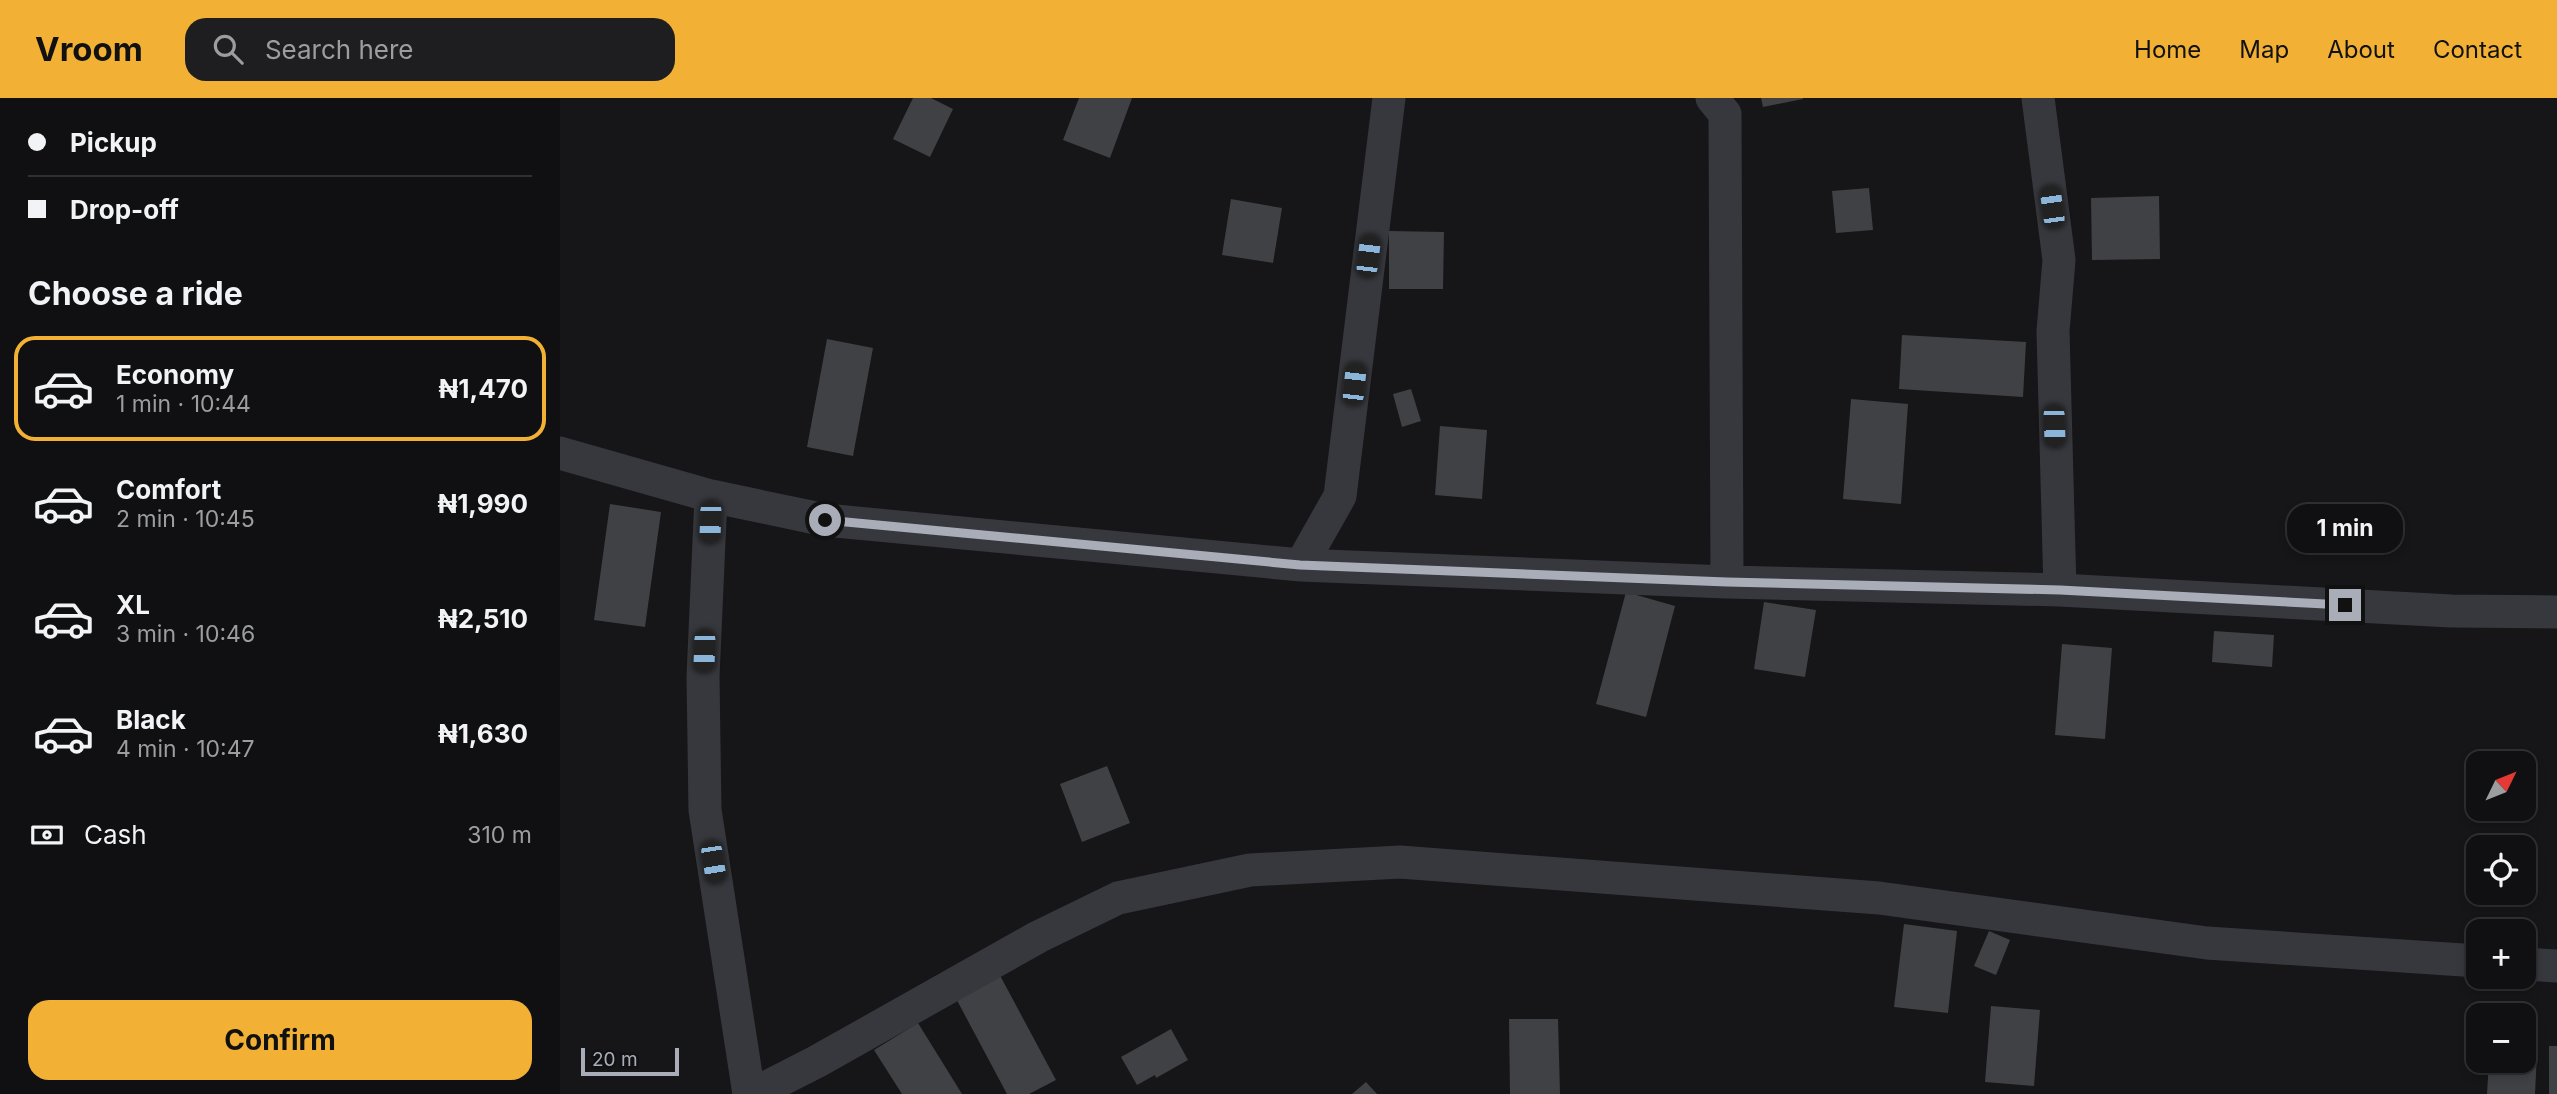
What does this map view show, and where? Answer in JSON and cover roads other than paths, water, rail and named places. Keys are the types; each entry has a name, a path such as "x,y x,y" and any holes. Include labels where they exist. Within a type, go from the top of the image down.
{"street":[{"path":"1300,565 1340,496 1389,98"},
{"path":"1712,98 1724,114 1727,582"},
{"path":"2038,98 2059,260 2053,331 2060,590"},
{"path":"560,453 711,496 825,520 1300,565 1727,582 2060,590 2451,611 2557,612"},
{"path":"711,496 703,677 705,810 751,1094 816,1062 1038,937 1118,898 1250,870 1400,862 1879,898 2207,943 2466,960"},
{"path":"2536,965 2557,966"}]}
